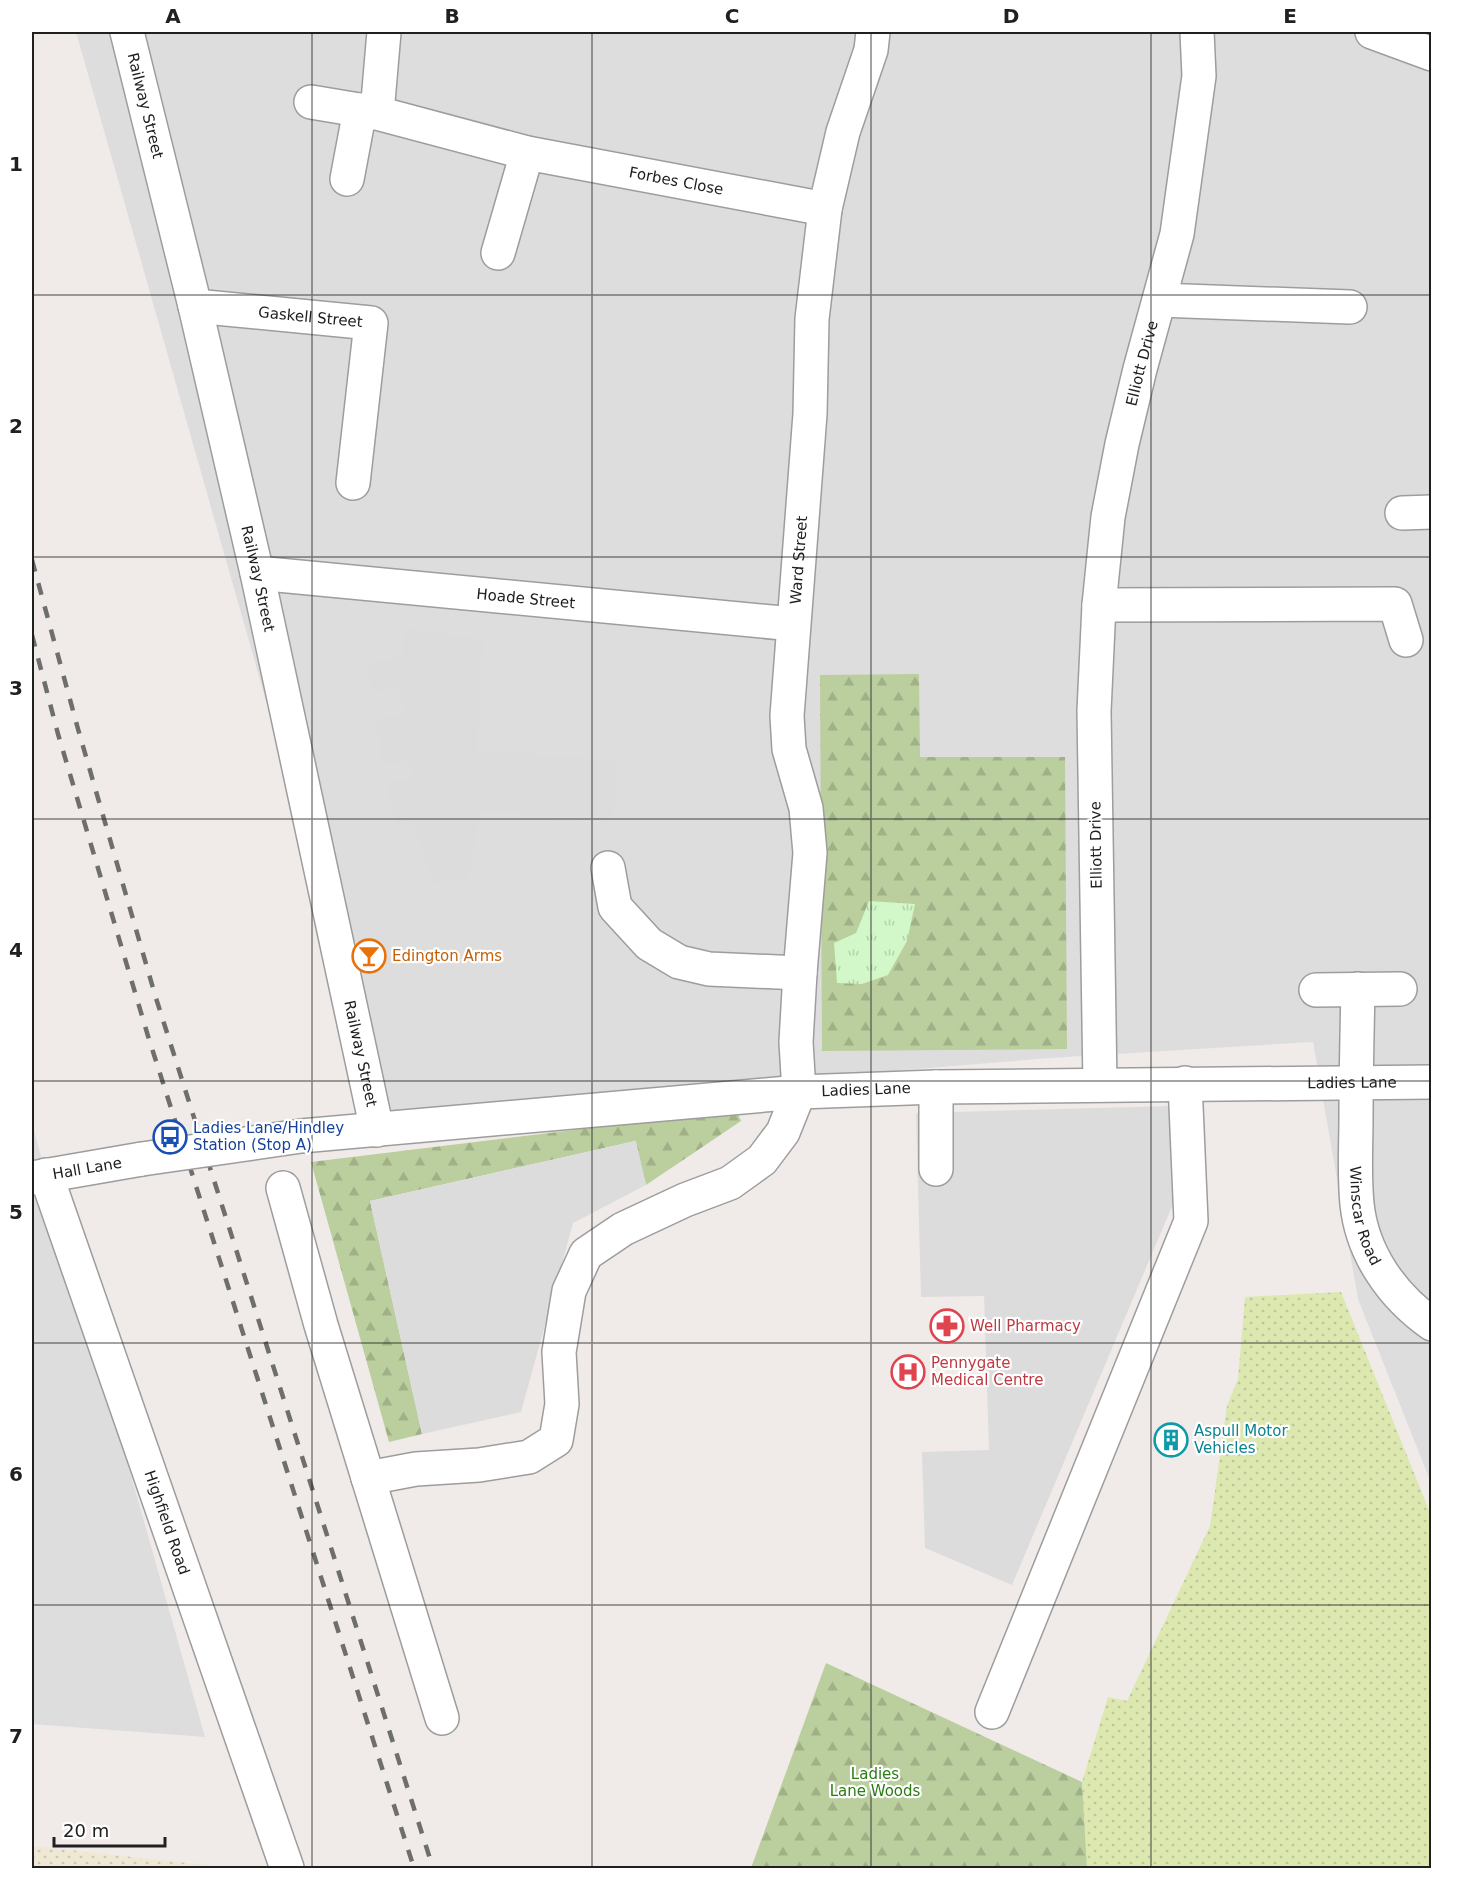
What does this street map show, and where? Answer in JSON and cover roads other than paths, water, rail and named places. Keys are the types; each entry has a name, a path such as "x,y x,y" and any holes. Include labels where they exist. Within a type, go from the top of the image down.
{"street":[{"name":"Railway Street","path":"127,32 195,306 257,573 376,1130"},
{"path":"346,179 368,111 384,32"},
{"name":"Ward Street","path":"799,1092 796,1042 810,853 806,808 789,749 786,716 810,414 812,319 825,209 843,132 871,50 873,32"},
{"name":"Elliott Drive","path":"1100,1085 1094,711 1099,605 1108,517 1120,455 1140,369 1177,234 1199,76 1197,32"},
{"path":"1372,32 1431,54"},
{"name":"Forbes Close","path":"311,102 368,111 527,153 825,209"},
{"path":"498,253 527,153"},
{"name":"Elliott Drive","path":"1159,300 1350,307"},
{"name":"Gaskell Street","path":"195,306 371,323 353,483"},
{"name":"Hoade Street","path":"257,573 793,624"},
{"path":"1099,605 1395,604 1406,640"},
{"path":"608,868 615,907 649,944 679,962 709,969 800,973"},
{"name":"Winscar Road","path":"1358,989 1357,1206 1364,1237 1375,1263 1412,1310 1431,1324"},
{"path":"1316,990 1400,989"},
{"name":"Ladies Lane","path":"301,1136 799,1092 936,1087 1185,1083 1431,1082"},
{"path":"992,1712 1191,1221 1185,1083"},
{"path":"936,1087 936,1170"},
{"path":"368,1478 416,1469 479,1465 529,1457 556,1440 562,1404 559,1352 569,1291 586,1254 623,1229 730,1183 762,1160 783,1132 799,1092"},
{"name":"Hall Lane","path":"39,1177 142,1159 301,1136"},
{"name":"Highfield Road","path":"39,1177 287,1869"},
{"path":"283,1188 321,1325 442,1718"}],"railway":[{"path":"32,560 155,995 433,1868"},
{"path":"32,635 58,734 148,1036 414,1868"}],"place":[{"name":"Edington Arms","path":"369,956"},
{"name":"Ladies Lane/Hindley Station (Stop A)","path":"170,1137"},
{"name":"Well Pharmacy","path":"947,1326"},
{"name":"Pennygate Medical Centre","path":"908,1372"},
{"name":"Aspull Motor Vehicles","path":"1171,1440"}],"park label":[{"name":"Ladies Lane Woods","path":"875,1782"}]}
